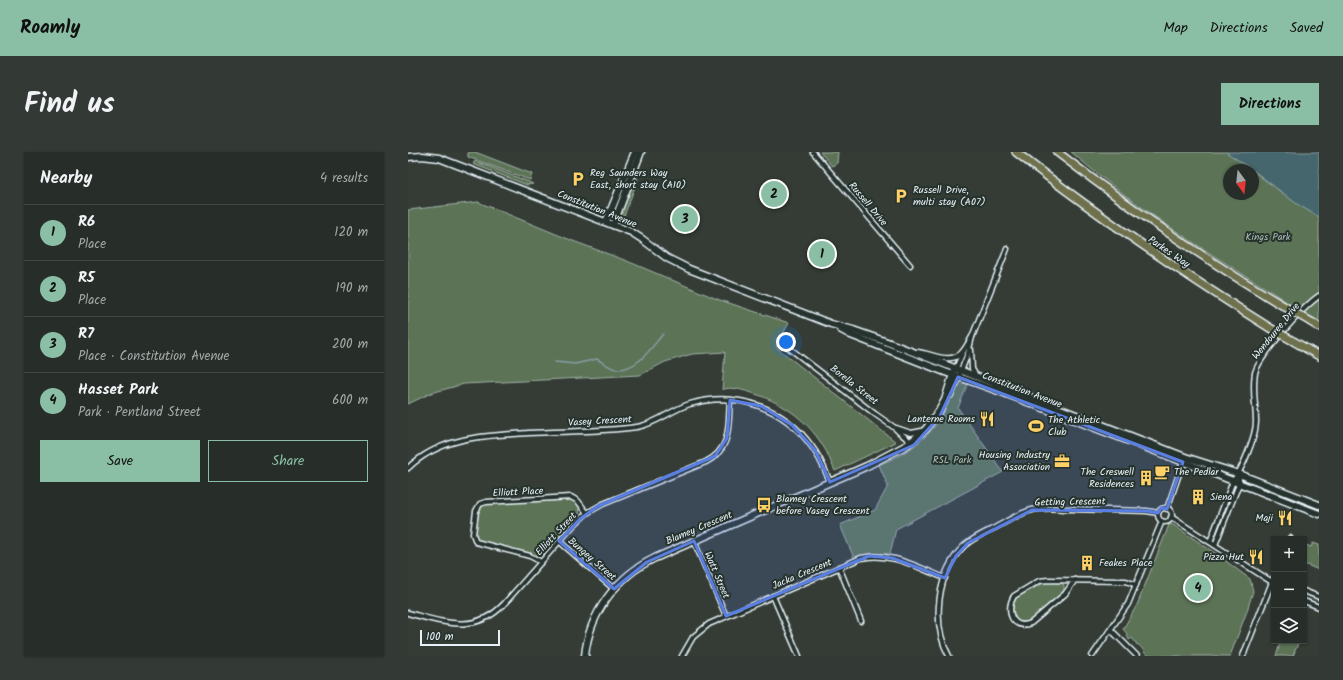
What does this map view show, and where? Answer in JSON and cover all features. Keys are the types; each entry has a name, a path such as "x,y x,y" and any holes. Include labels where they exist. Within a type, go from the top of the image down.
{"main road":[{"name":"Parkes Way","path":"1016,152 1064,189 1162,260 1270,328 1319,356"},
{"name":"Parkes Way","path":"1057,152 1096,182 1173,236 1319,327"}],"street":[{"path":"408,157 412,152"},
{"name":"Constitution Avenue","path":"431,152 439,158"},
{"path":"610,223 635,156 642,152"},
{"name":"Russell Drive","path":"813,152 910,265"},
{"name":"Constitution Avenue","path":"408,157 422,156 439,158 610,223 637,235 667,258 683,267 831,324 853,330 912,352 957,373 981,379 1183,462 1319,514"},
{"path":"912,352 921,352 943,358 953,358 964,350 972,337 1007,249"},
{"name":"Wendouree Drive","path":"1239,474 1253,437 1256,424 1254,382 1261,359 1308,304 1319,296"},
{"name":"Constitution Avenue","path":"831,324 851,335 1185,457 1239,474 1319,505"},
{"path":"972,337 972,371 981,379"},
{"name":"Borella Street","path":"780,341 875,414 896,428 913,444"},
{"path":"957,373 971,346"},
{"path":"957,373 964,350"},
{"name":"Blamey Crescent","path":"913,444 926,429 942,406 957,373"},
{"name":"Blamey Crescent","path":"585,656 594,622 604,603 614,589 630,574 646,562 867,466 913,444 927,433 940,416 957,373"},
{"name":"Vasey Crescent","path":"408,468 418,459 433,450 466,438 488,435 637,427 649,424 674,410 693,403 715,399 743,401 761,406 778,415 792,425 815,450 830,482"},
{"name":"Elliott Street","path":"408,613 457,624 480,620 492,614 500,608 559,541 587,513 603,504 706,462 715,456 726,441 730,400"},
{"path":"896,428 911,433 926,429"},
{"path":"1167,509 1183,462"},
{"path":"1215,545 1239,474"},
{"path":"1210,542 1236,483"},
{"name":"Elliott Place","path":"541,562 530,556 482,545 476,542 473,532 476,511 479,505 486,502 571,497 577,500 587,513"},
{"name":"Getting Crescent","path":"949,656 943,642 938,616 939,596 945,578 956,556 967,544 1011,519 1027,512 1040,509 1148,511 1158,514"},
{"path":"1167,509 1161,510 1158,517 1162,521 1168,521 1171,517"},
{"path":"1167,509 1171,513 1171,517 1271,582"},
{"path":"1092,656 1126,608 1162,521"},
{"name":"Bungey Street","path":"559,541 614,589"},
{"name":"Watt Street","path":"694,541 726,616"},
{"name":"Jacka Crescent","path":"682,656 690,640 709,624 865,557 885,556 945,578"},
{"path":"839,567 861,621"},
{"path":"1075,580 1065,594 1031,623 1021,625 1012,619 1011,602 1014,596 1043,580 1075,580 1126,581 1136,585"},
{"path":"1243,656 1271,588"},
{"path":"1307,592 1317,596 1312,604"},
{"path":"773,596 799,656"},
{"path":"1307,602 1319,607"},
{"path":"1111,630 1137,656"}],"highlighted area":[{"path":"958,377 1183,462 1167,509 1161,508 1158,513 1147,511 1032,510 968,543 956,556 945,578 892,558 869,556 726,616 694,541 647,562 614,589 559,541 580,519 598,506 715,456 727,438 730,400 761,406 792,425 815,450 830,482 914,445 940,416"}],"green space":[{"path":"468,152 475,152 532,174 530,180 468,157"},
{"path":"820,152 838,152 837,163 832,166"},
{"name":"Kings Park","path":"1071,152 1226,152 1243,164 1223,164 1223,200 1259,200 1259,176 1297,204 1319,217 1319,321 1292,306 1164,223 1093,171"},
{"path":"475,161 533,184 527,185 473,164"},
{"path":"635,176 638,179 624,216 620,214"},
{"path":"478,202 573,241 627,261 717,299 789,323 776,347 896,442 835,471 816,436 809,427 791,412 771,400 749,392 732,388 722,390 725,352 692,354 665,362 640,375 464,384 431,393 408,404 408,210"},
{"name":"RSL Park","path":"968,383 958,408 1003,472 896,529 890,554 872,553 854,558 840,525 875,510 888,486 879,465 905,452 920,442 939,421 953,393 960,385"},
{"path":"570,499 575,501 578,505 579,514 543,554 535,555 480,542 475,536 479,510 485,504"},
{"path":"1172,524 1250,579 1253,591 1230,656 1148,656 1132,638 1129,640 1123,629 1137,605 1169,525"},
{"path":"1313,543 1319,545 1319,570 1307,565 1307,545 1311,547"},
{"path":"1045,582 1061,583 1064,585 1064,591 1029,621 1024,622 1017,619 1013,607 1015,598"},
{"path":"1280,644 1298,644 1293,656 1276,656"}],"water":[{"path":"1226,152 1319,152 1319,217 1297,204 1259,175 1259,164 1244,164"}],"waterway":[{"path":"555,362 575,364 597,359 616,369 624,368 631,366 643,357 663,334"}],"place":[{"name":"Reg Saunders Way East, short stay (A10)","path":"578,179"},
{"name":"R5","path":"774,194"},
{"name":"Russell Drive, multi stay (A07)","path":"901,196"},
{"name":"R7","path":"685,219"},
{"name":"R6","path":"822,254"},
{"name":"Lanterne Rooms","path":"987,419"},
{"name":"The Athletic Club","path":"1036,426"},
{"name":"Housing Industry Association","path":"1062,461"},
{"name":"The Pedlar","path":"1162,472"},
{"name":"The Creswell Residences","path":"1146,478"},
{"name":"Siena","path":"1198,497"},
{"name":"Blamey Crescent before Vasey Crescent","path":"764,505"},
{"name":"Maji","path":"1285,518"},
{"name":"Pizza Hut","path":"1256,557"},
{"name":"Feakes Place","path":"1087,563"},
{"name":"Hasset Park","path":"1198,588"}]}
